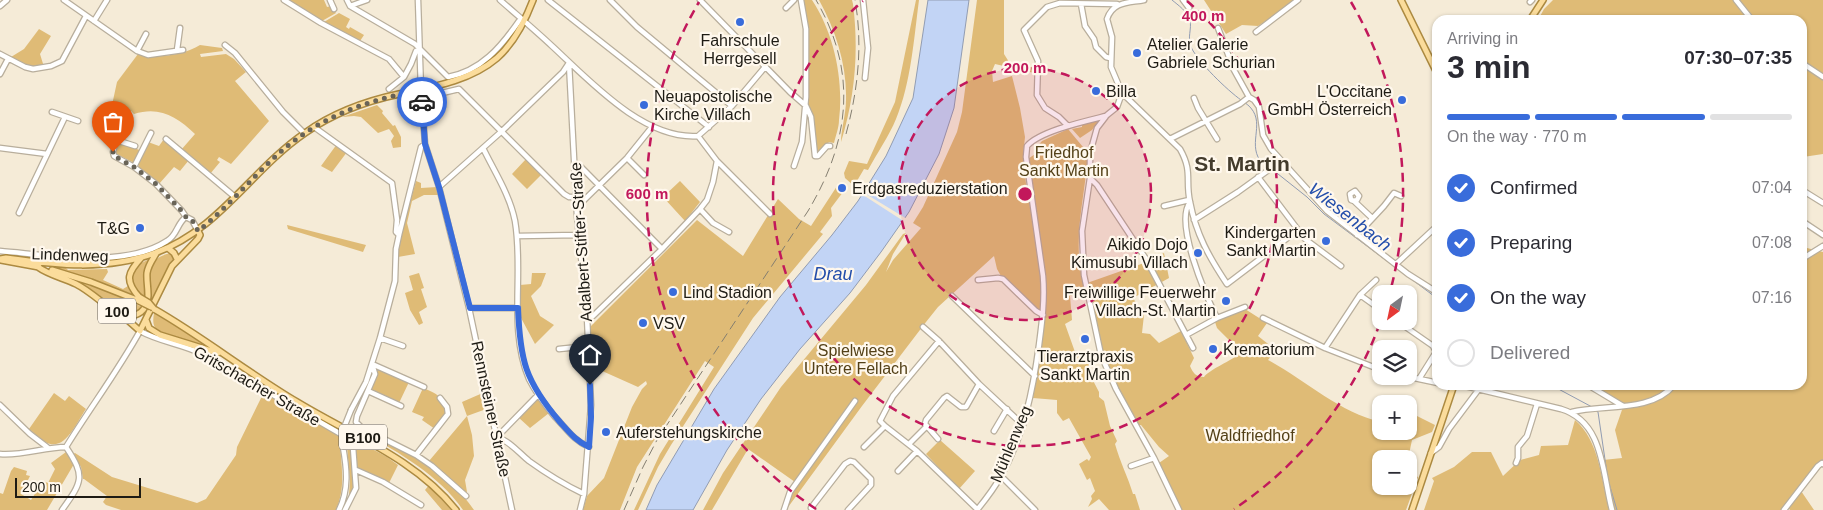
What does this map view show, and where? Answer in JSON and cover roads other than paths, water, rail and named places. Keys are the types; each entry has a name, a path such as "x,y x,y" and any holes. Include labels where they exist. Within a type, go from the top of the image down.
{"main road":[{"path":"0,260 6,258 80,266 107,265 142,257 168,248 198,231 275,156 314,127 332,117 367,103 464,78 486,66 505,50 533,0"},
{"path":"1401,0 1432,63"},
{"path":"1533,15 1543,0"},
{"path":"140,331 168,273 177,259 198,239 200,235 198,231"},
{"path":"168,248 177,259"},
{"name":"100","path":"122,315 131,316 145,308 148,297 147,271 157,252"},
{"name":"100","path":"142,257 129,275 131,287 138,299 149,303 154,309"},
{"path":"0,260 38,267 91,282 138,299"},
{"name":"100","path":"38,267 44,272 57,275 81,287 122,315 140,331"},
{"name":"B100","path":"154,309 298,402 406,463 433,484 456,510"},
{"name":"100","path":"146,320 149,328 160,335 224,355"},
{"path":"1412,510 1452,390"}],"street":[{"path":"0,6 7,0"},
{"path":"64,0 137,51 148,55 180,50 180,28"},
{"path":"94,21 107,0"},
{"path":"284,0 321,23 389,59 404,77"},
{"path":"330,0 334,8"},
{"path":"347,0 350,6 416,44 419,50 448,77 465,72 484,60 501,45 519,21 523,20"},
{"path":"350,6 367,0"},
{"name":"Rennsteiner Straße","path":"418,0 425,144 439,187 470,308 479,359 512,510"},
{"path":"500,0 569,63 628,112 652,127 681,136 698,136 709,127 732,106 765,67"},
{"path":"548,0 709,127"},
{"path":"610,0 637,27 732,106"},
{"path":"700,0 804,104 811,117 815,156 818,156 826,147 830,146"},
{"path":"705,5 711,0"},
{"path":"786,8 794,0"},
{"path":"794,166 802,142 805,119 804,104 808,52 806,20 801,0"},
{"path":"864,0 868,48 865,78"},
{"path":"1068,126 1059,116 1045,108 1037,95 1038,61 1024,30 1047,7 1060,4 1121,4 1144,0"},
{"path":"1183,0 1189,8"},
{"path":"1256,32 1298,0"},
{"path":"1736,0 1748,15"},
{"path":"1081,4 1085,26 1094,39 1096,47 1106,57 1110,58"},
{"path":"1121,4 1113,8 1107,18 1112,43 1111,67 1122,93 1180,149 1186,159 1189,172 1189,201 1186,217 1189,243 1204,290 1217,318"},
{"path":"0,54 33,69 51,66 62,61 86,16"},
{"path":"1218,28 1247,98 1254,100 1259,107 1263,135 1271,149 1327,211 1408,274 1432,289"},
{"path":"137,51 146,34"},
{"path":"225,45 240,58 283,112 304,133"},
{"path":"389,89 404,77 416,51 419,50"},
{"path":"0,74 8,59"},
{"path":"439,187 502,131 563,72 569,63"},
{"name":"Adalbert-Stifter-Straße","path":"569,63 577,207 587,317 591,417 584,494 580,510"},
{"path":"1807,66 1823,77"},
{"path":"422,98 459,89 564,194 569,197 577,197"},
{"path":"1122,93 1117,107 1107,115 1096,132 1090,153 1090,178 1082,231 1084,275 1101,355 1116,390 1154,458 1179,510"},
{"path":"1194,98 1217,138"},
{"path":"1170,139 1240,104 1247,98"},
{"path":"52,112 78,121"},
{"name":"Mühlenweg","path":"885,426 918,451 978,510 1001,476 1023,425 1034,376 1043,314 1043,276 1026,152 1031,142 1068,126 1107,115"},
{"path":"19,214 65,117"},
{"path":"314,127 392,183 397,220 396,232 399,235"},
{"path":"577,207 626,158 652,127"},
{"path":"134,167 151,133"},
{"path":"698,136 716,161 770,214"},
{"path":"166,139 235,197"},
{"path":"135,146 116,140 114,156 134,167 156,184 186,217 192,220 198,231"},
{"name":"Gritschacher Straße","path":"339,510 346,483 343,447 345,426 366,382 380,338 395,281 396,249 399,235 422,147 425,144"},
{"path":"0,148 47,154"},
{"path":"483,148 511,206 517,236 518,308 522,355 529,379 538,395 574,438 589,447"},
{"path":"626,158 644,175"},
{"path":"1194,220 1238,192 1282,160"},
{"path":"587,317 593,316 700,210 707,200 713,182 716,161"},
{"path":"576,165 581,167 662,249"},
{"path":"1258,177 1305,239 1341,266"},
{"path":"1090,178 1097,185 1141,252 1193,348"},
{"path":"1357,235 1394,193 1401,196"},
{"path":"1807,193 1823,203"},
{"path":"1164,206 1189,201"},
{"path":"1189,201 1200,240 1227,284 1298,230"},
{"path":"1354,201 1372,218"},
{"path":"700,210 713,223 729,232"},
{"name":"Lindenweg","path":"0,251 94,259 140,253 168,241 186,217"},
{"path":"1807,224 1823,235"},
{"path":"1396,264 1432,231"},
{"path":"517,236 579,235"},
{"path":"1807,256 1823,246"},
{"path":"978,280 998,278 1003,280 1036,311 1043,314"},
{"path":"1325,348 1360,295 1376,280"},
{"path":"1360,295 1372,304"},
{"path":"952,296 1034,376"},
{"path":"1186,334 1244,307"},
{"path":"470,308 518,308"},
{"path":"1264,318 1325,348 1372,366"},
{"path":"923,327 939,341 979,384 1023,425"},
{"path":"1410,330 1432,345"},
{"path":"66,446 125,358 140,331"},
{"name":"Gritschacher Straße","path":"140,331 202,354 346,437 353,447 356,488 345,510"},
{"path":"380,338 403,346"},
{"path":"864,447 885,426 880,421 894,396 939,341"},
{"path":"559,348 588,346"},
{"path":"1432,358 1419,379 1432,382"},
{"path":"372,364 424,387"},
{"path":"372,364 375,374 356,419 359,426 416,455 432,466 466,496"},
{"path":"938,439 925,424 926,420 947,396 962,407 966,407 979,384"},
{"path":"1431,453 1439,447 1449,428 1479,390"},
{"path":"1491,390 1572,412 1640,404 1669,390"},
{"path":"1596,390 1624,407"},
{"path":"368,391 401,406"},
{"path":"538,395 497,437 504,439 546,473 584,494"},
{"path":"416,455 448,414 448,408 440,398"},
{"path":"784,510 790,492 855,401"},
{"path":"1516,463 1518,447 1527,436 1537,404"},
{"path":"0,405 30,434 47,447"},
{"path":"994,431 1006,409"},
{"path":"1572,412 1586,424 1595,437 1612,510"},
{"path":"909,444 927,426"},
{"path":"0,454 31,452 47,447 66,446"},
{"path":"62,510 79,483 80,474 78,464 66,446"},
{"path":"898,471 918,451"},
{"path":"1130,466 1154,458"},
{"path":"813,510 811,508 845,464 850,461 854,462 871,479 871,485 848,510"},
{"path":"1784,510 1818,466 1823,464"},
{"path":"356,470 383,482 422,505"},
{"path":"1001,476 1035,510"}],"water":[{"name":"Drau","path":"928,0 969,0 954,108 939,154 909,212 850,293 800,349 761,399 727,450 693,510 646,510 657,485 714,389 780,297 858,201 886,156 913,98"}],"waterway":[{"name":"Wiesenbach","path":"1172,0 1189,17 1190,44 1195,53 1213,75 1241,100"},
{"name":"Wiesenbach","path":"1244,102 1251,108 1257,121 1255,143 1258,157 1270,167"},
{"name":"Wiesenbach","path":"1273,170 1307,197 1324,214 1432,295"},
{"name":"Wiesenbach","path":"1560,390 1592,407"},
{"name":"Wiesenbach","path":"1595,410 1598,412 1608,480 1617,510"}],"railway":[{"path":"624,510 657,440 808,211 833,159 844,106 843,80 838,54 829,27 816,0"},
{"path":"846,134 854,101 858,67 859,34 855,0"}],"place":[{"name":"Fahrschule Herrgesell","path":"740,22"},
{"name":"Atelier Galerie Gabriele Schurian","path":"1137,53"},
{"name":"Billa","path":"1096,91"},
{"name":"L'Occitane GmbH Österreich","path":"1402,100"},
{"name":"Neuapostolische Kirche Villach","path":"644,105"},
{"name":"Erdgasreduzierstation","path":"842,188"},
{"name":"T&G","path":"140,228"},
{"name":"Kindergarten Sankt Martin","path":"1326,241"},
{"name":"Aikido Dojo Kimusubi Villach","path":"1198,253"},
{"name":"Lind Stadion","path":"673,292"},
{"name":"Freiwillige Feuerwehr Villach-St. Martin","path":"1226,301"},
{"name":"VSV","path":"643,323"},
{"name":"Tierarztpraxis Sankt Martin","path":"1085,339"},
{"name":"Krematorium","path":"1213,349"},
{"name":"Auferstehungskirche","path":"606,432"}],"district":[{"name":"St. Martin","path":"1242,163"}],"park label":[{"name":"Friedhof Sankt Martin","path":"1064,161"},
{"name":"Spielwiese Untere Fellach","path":"856,359"},
{"name":"Waldfriedhof","path":"1250,435"}]}
